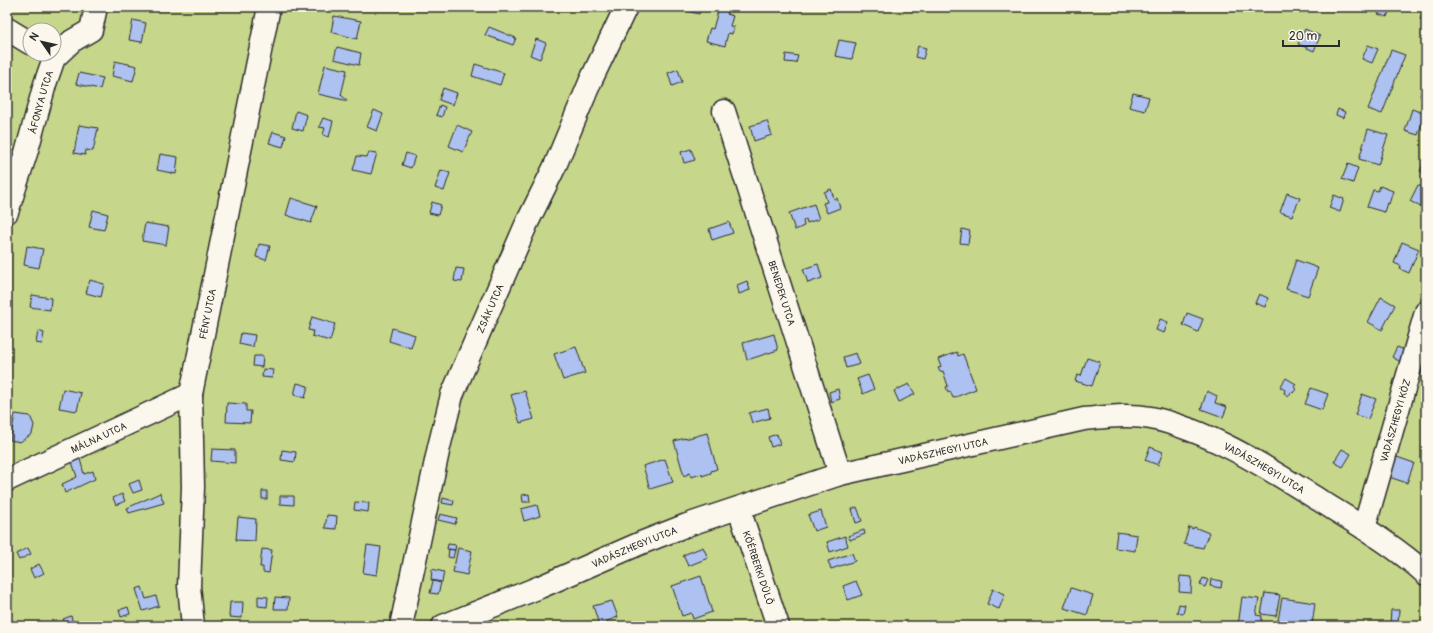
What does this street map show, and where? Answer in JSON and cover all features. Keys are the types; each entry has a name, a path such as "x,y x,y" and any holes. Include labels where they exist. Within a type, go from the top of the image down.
{"street":[{"name":"ÁFONYA UTCA","path":"62,48 91,30 96,7"},
{"name":"FÉNY UTCA","path":"193,626 189,586 193,487 191,394 270,7"},
{"name":"ZSÁK UTCA","path":"401,626 434,467 452,395 526,225 555,166 591,80 626,7"},
{"path":"7,29 22,39"},
{"name":"ÁFONYA UTCA","path":"7,212 27,150 50,62"},
{"name":"BENEDEK UTCA","path":"724,111 840,474"},
{"name":"VADÁSZHEGYI KÖZ","path":"1364,528 1426,312"},
{"name":"MÁLNA UTCA","path":"7,480 191,394"},
{"name":"VADÁSZHEGYI UTCA","path":"443,626 466,618 641,543 687,525 739,509 840,474 1084,418 1124,416 1150,418 1167,422 1212,440 1245,456 1364,528 1414,563 1426,574"},
{"name":"KŐÉRBERKI DŰLŐ","path":"739,509 778,626"}],"green space":[{"path":"7,7 1426,7 1426,626 7,626"}],"building":[{"path":"688,7 701,7 699,14 687,11"},
{"path":"719,7 729,7 727,14 733,16 730,26 734,27 732,34 728,33 725,46 706,41 710,28 713,29"},
{"path":"1381,7 1391,7 1387,17 1378,14"},
{"path":"1426,7 1426,22 1420,20"},
{"path":"334,16 361,21 357,39 331,32"},
{"path":"133,20 146,23 142,42 129,40"},
{"path":"489,27 516,38 513,45 485,35"},
{"path":"1305,29 1320,36 1314,51 1298,44"},
{"path":"536,39 546,43 540,59 530,55"},
{"path":"839,40 856,43 852,59 835,56"},
{"path":"1368,45 1378,49 1372,63 1362,59"},
{"path":"918,46 926,48 923,59 915,57"},
{"path":"337,47 361,53 359,65 334,59"},
{"path":"1391,50 1405,55 1382,114 1368,109"},
{"path":"786,54 798,56 796,63 785,62"},
{"path":"115,61 137,66 133,81 112,76"},
{"path":"475,64 504,73 500,85 472,76"},
{"path":"325,65 347,70 341,95 348,101 318,94"},
{"path":"678,69 682,82 672,86 668,73"},
{"path":"79,73 103,78 100,89 76,84"},
{"path":"1424,81 1426,82 1426,97 1420,96"},
{"path":"443,88 457,93 453,105 439,100"},
{"path":"1133,93 1149,97 1145,111 1129,107"},
{"path":"440,105 445,107 442,117 436,115"},
{"path":"1338,109 1345,112 1343,118 1336,115"},
{"path":"1412,109 1425,114 1418,135 1405,131"},
{"path":"374,110 383,114 377,131 367,127"},
{"path":"296,111 307,115 303,131 292,128"},
{"path":"323,118 333,121 329,137 323,135 325,128 319,127"},
{"path":"767,121 772,135 754,141 750,126"},
{"path":"79,125 98,128 93,151 86,150 85,155 74,153"},
{"path":"457,125 472,132 463,152 449,146"},
{"path":"1368,129 1388,135 1378,165 1359,159"},
{"path":"273,132 286,136 283,147 269,143"},
{"path":"691,149 695,160 684,163 681,152"},
{"path":"369,152 377,153 371,174 353,170 357,156 367,157"},
{"path":"406,153 415,156 411,168 402,165"},
{"path":"160,154 178,157 176,174 157,170"},
{"path":"1426,159 1426,174 1420,171"},
{"path":"1348,164 1358,168 1353,183 1342,179"},
{"path":"441,170 450,173 444,191 435,188"},
{"path":"1418,185 1426,189 1426,210 1410,201"},
{"path":"1380,186 1393,191 1389,204 1387,203 1384,212 1367,207 1373,190 1378,191"},
{"path":"831,189 834,199 837,198 840,208 827,213 823,203 827,202 824,192"},
{"path":"1287,193 1300,198 1292,216 1280,212"},
{"path":"1334,195 1344,199 1340,212 1329,208"},
{"path":"291,198 317,206 311,223 286,215"},
{"path":"432,202 441,205 438,215 429,213"},
{"path":"814,204 819,219 807,223 806,219 803,221 804,226 795,230 789,213"},
{"path":"93,210 108,214 104,230 89,227"},
{"path":"729,222 733,233 712,240 709,229"},
{"path":"145,223 169,227 166,245 142,241"},
{"path":"962,229 970,231 968,244 960,243"},
{"path":"1402,242 1419,249 1409,273 1400,269 1401,266 1394,263"},
{"path":"259,244 270,246 266,260 256,257"},
{"path":"27,246 43,249 39,268 24,265"},
{"path":"1296,260 1318,268 1308,296 1286,289"},
{"path":"818,264 822,278 808,283 803,269"},
{"path":"456,268 464,269 462,282 454,281"},
{"path":"90,280 104,284 101,297 86,293"},
{"path":"747,281 750,290 739,294 737,285"},
{"path":"1259,294 1268,298 1265,307 1255,303"},
{"path":"32,295 51,298 50,310 30,307"},
{"path":"1381,297 1395,305 1382,330 1368,322"},
{"path":"1187,313 1203,319 1198,332 1183,325"},
{"path":"312,317 335,324 330,341 312,336 313,331 308,330"},
{"path":"1160,319 1168,322 1164,333 1156,330"},
{"path":"392,328 415,335 411,348 389,341"},
{"path":"38,331 44,333 42,344 36,343"},
{"path":"241,333 255,335 253,347 239,344"},
{"path":"774,334 778,350 747,360 743,343"},
{"path":"576,347 585,373 563,380 554,354"},
{"path":"1397,347 1410,352 1406,365 1392,357"},
{"path":"957,352 958,356 963,354 976,389 953,398 950,391 948,392 946,387 948,386 943,371 940,372 938,368 941,367 938,359"},
{"path":"856,353 860,364 846,368 843,357"},
{"path":"254,356 263,356 262,367 253,366"},
{"path":"1087,358 1100,362 1092,386 1075,381 1077,375 1081,376"},
{"path":"263,369 273,370 272,378 262,377"},
{"path":"868,375 874,389 863,394 857,379"},
{"path":"1286,378 1296,384 1294,387 1296,389 1293,393 1291,392 1289,396 1284,393 1285,390 1280,387"},
{"path":"297,383 308,386 305,398 294,395"},
{"path":"909,384 915,394 899,402 894,391"},
{"path":"1311,388 1328,394 1322,410 1305,404"},
{"path":"63,389 81,393 77,411 59,408"},
{"path":"838,389 840,399 831,402 829,392"},
{"path":"525,391 534,419 520,423 511,395"},
{"path":"1207,391 1217,396 1215,403 1227,407 1223,417 1201,409"},
{"path":"1362,394 1376,399 1368,419 1355,415"},
{"path":"227,403 246,404 246,411 251,411 250,423 226,422"},
{"path":"768,408 770,418 752,423 749,413"},
{"path":"15,414 30,416 34,425 32,434 20,442 10,440"},
{"path":"707,433 717,469 702,476 702,474 691,477 690,473 684,476 674,441"},
{"path":"777,434 780,444 771,447 768,437"},
{"path":"1150,447 1163,452 1158,465 1145,460"},
{"path":"212,449 235,450 235,463 211,461"},
{"path":"1342,449 1351,454 1343,467 1334,462"},
{"path":"282,450 296,452 295,462 281,460"},
{"path":"1397,457 1414,463 1407,483 1389,477"},
{"path":"80,459 84,474 93,471 95,479 65,493 62,484 77,477 72,462"},
{"path":"665,459 673,482 650,489 643,466"},
{"path":"139,480 142,490 133,493 129,484"},
{"path":"262,491 267,491 267,499 262,499"},
{"path":"160,493 164,503 129,513 127,508"},
{"path":"122,494 125,501 116,505 113,498"},
{"path":"529,494 530,502 523,502 522,495"},
{"path":"280,496 294,496 294,505 280,504"},
{"path":"443,498 454,501 453,505 442,503"},
{"path":"355,502 369,503 368,512 354,510"},
{"path":"537,505 540,516 524,521 521,509"},
{"path":"857,507 862,521 856,523 852,509"},
{"path":"821,511 826,527 814,531 808,515"},
{"path":"440,514 457,518 455,524 438,520"},
{"path":"327,515 337,516 336,529 325,528"},
{"path":"238,517 256,519 255,541 236,540"},
{"path":"1189,527 1193,529 1194,527 1209,533 1203,548 1184,544"},
{"path":"864,530 865,534 850,540 848,536"},
{"path":"1117,532 1137,535 1135,551 1115,548"},
{"path":"845,536 848,546 830,552 827,542"},
{"path":"448,544 456,545 455,550 447,549"},
{"path":"367,545 381,547 377,575 363,573"},
{"path":"703,547 708,558 688,566 683,555"},
{"path":"28,548 31,554 19,560 16,554"},
{"path":"458,548 472,551 467,575 453,572"},
{"path":"262,549 272,550 269,573 263,572 263,567 260,567"},
{"path":"449,549 455,550 453,558 448,557"},
{"path":"852,553 855,561 831,569 828,561"},
{"path":"39,564 44,573 34,578 30,569"},
{"path":"432,569 444,572 442,582 431,580"},
{"path":"701,576 712,612 693,619 691,613 682,616 672,586"},
{"path":"1180,576 1192,577 1191,593 1179,592"},
{"path":"1203,578 1208,580 1205,587 1200,585"},
{"path":"1211,579 1222,581 1221,588 1210,586"},
{"path":"433,581 441,583 438,594 430,593"},
{"path":"856,581 862,595 848,600 843,586"},
{"path":"142,587 146,599 156,596 159,606 143,611 136,589"},
{"path":"1071,588 1093,595 1087,615 1064,608"},
{"path":"993,589 1005,594 999,609 987,604"},
{"path":"1265,593 1280,595 1276,616 1261,614"},
{"path":"258,596 268,597 267,607 258,606"},
{"path":"275,597 289,598 288,609 274,609"},
{"path":"1242,597 1259,599 1256,615 1262,616 1261,626 1238,626"},
{"path":"1282,598 1315,603 1312,626 1277,626"},
{"path":"612,601 618,617 599,624 593,606"},
{"path":"230,602 243,602 242,618 229,617"},
{"path":"1179,604 1185,605 1183,614 1177,613"},
{"path":"128,607 130,614 121,617 119,610"},
{"path":"1391,610 1399,610 1398,624 1390,624"},
{"path":"71,616 74,626 66,626 63,619"},
{"path":"88,622 90,626 77,626"},
{"path":"888,622 889,626 875,626"}]}
